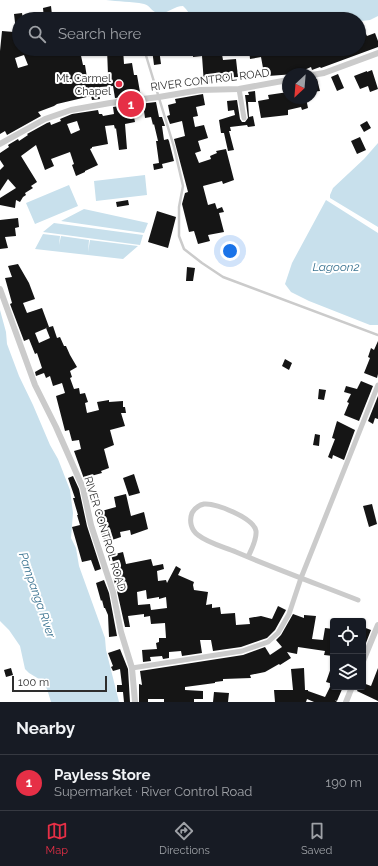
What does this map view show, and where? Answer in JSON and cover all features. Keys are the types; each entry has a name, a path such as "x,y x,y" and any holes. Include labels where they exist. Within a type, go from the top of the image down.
{"street":[{"path":"318,74 378,53"},
{"name":"RIVER CONTROL ROAD","path":"0,144 45,119 71,110 200,90 239,89 282,81"},
{"path":"239,89 244,118"},
{"name":"RIVER CONTROL ROAD","path":"0,289 35,385 83,488 91,525 113,592 121,632 132,668 135,702"},
{"path":"132,668 252,649 268,642 278,633 286,622 301,578 378,386"},
{"path":"248,557 256,532 254,526 250,522 244,518 212,505 205,504 196,508 193,513 191,524 197,534 207,540 248,557 358,600"},
{"path":"366,654 378,625"},
{"path":"346,702 351,690"}],"lane":[{"path":"146,56 174,147 183,186 179,207 179,236 184,249 223,277 378,335"}],"water":[{"path":"106,0 378,0 378,16 366,20 366,12 188,12 183,6 165,12 155,12 144,4"},
{"path":"378,143 378,227 330,198 330,195 333,188 364,159"},
{"path":"145,175 147,195 96,201 94,181"},
{"path":"69,185 78,206 35,224 26,203"},
{"name":"Lagoon2","path":"326,200 378,233 378,325 370,325 309,301 291,292 285,284 292,263"},
{"path":"84,209 148,223 144,233 61,221"},
{"path":"54,223 143,235 140,245 43,232"},
{"path":"43,234 60,236 59,245 61,236 89,240 88,252 90,240 138,246 123,259 35,249"},
{"name":"Pampanga River","path":"0,310 6,332 7,344 19,376 50,445 58,459 70,490 73,513 71,538 76,548 79,566 105,638 106,650 119,702 51,702 47,689 39,679 25,669 20,646 9,630 0,621"}],"building":[{"path":"51,6 52,12 43,12 43,8"},
{"path":"2,31 12,32 12,56 21,56 15,58 18,68 28,65 24,56 81,56 83,65 85,65 88,84 105,81 104,75 108,75 107,56 123,56 124,64 132,63 134,75 137,75 140,92 142,95 115,98 113,86 100,87 100,99 92,100 91,96 57,104 38,112 41,116 7,135 5,131 0,134 0,51"},
{"path":"375,33 378,41 378,47 366,51 366,34 367,36"},
{"path":"153,56 160,56 161,64 154,65"},
{"path":"202,56 222,56 223,60 236,59 238,77 226,78 226,73 212,75 213,83 204,84"},
{"path":"250,56 354,56 321,68 282,68 282,75 268,76 266,68 263,68 261,57 250,59"},
{"path":"372,70 378,89 370,92 368,86 360,89 354,76"},
{"path":"338,74 344,88 337,91 331,77"},
{"path":"255,91 256,102 248,102 249,117 253,116 255,126 248,127 247,125 230,127 231,131 229,131 234,150 228,151 224,133 221,133 219,120 235,115 234,110 228,111 227,101 237,100 240,119 242,122 245,122 248,118 245,95 249,95 248,92"},
{"path":"282,93 282,104 307,104 308,108 302,110 301,107 288,110 288,115 261,118 258,101 269,99 268,95"},
{"path":"203,94 205,105 196,107 198,116 193,117 195,127 204,125 208,138 198,141 201,151 195,153 199,163 211,159 210,156 217,153 216,151 226,149 234,180 223,184 222,181 203,186 208,205 215,203 217,209 222,207 224,212 219,213 224,232 208,235 210,241 198,244 194,231 189,232 182,204 185,193 188,192 174,139 185,136 182,121 170,124 167,116 170,115 168,105 176,103 175,99"},
{"path":"156,102 159,117 162,117 165,126 162,126 164,140 168,139 169,141 174,161 162,164 163,168 154,170 153,164 159,163 156,141 158,141 151,117 145,118 144,111 140,112 139,104"},
{"path":"127,105 129,113 133,112 135,122 125,124 127,149 119,150 116,128 115,129 114,125 105,126 108,144 92,147 90,149 98,165 76,176 72,165 74,164 70,152 51,159 54,166 45,170 36,145 21,156 37,182 31,186 33,188 25,193 26,195 20,202 16,200 15,208 0,205 0,198 16,188 8,179 0,191 0,170 4,166 0,160 0,153 9,147 8,145 18,139 19,141 28,135 27,134 47,123 50,122 51,125 72,114 98,110 99,114 102,114 103,116 114,114 113,107","holes":["77,121 80,130 71,134 67,124"]},
{"path":"367,121 371,128 364,132 360,125"},
{"path":"360,137 366,150 357,154 351,141"},
{"path":"128,200 129,205 117,207 116,202"},
{"path":"157,211 176,217 168,248 148,242"},
{"path":"18,218 19,227 15,228 16,236 5,237 8,248 0,249 0,220"},
{"path":"18,264 29,283 35,299 23,303 27,313 42,308 49,327 53,326 57,338 60,337 64,346 66,346 77,367 70,371 72,377 70,378 74,389 79,388 80,394 85,393 88,402 85,403 87,413 99,410 97,402 109,400 109,402 123,401 123,407 125,407 126,413 121,413 125,426 110,430 114,445 104,449 109,468 101,471 102,473 91,476 95,487 88,490 74,451 81,449 79,440 72,441 69,430 65,431 56,396 65,393 62,383 53,386 50,376 46,378 44,373 36,376 35,372 42,368 37,353 35,354 29,339 24,341 10,304 12,303 5,278 12,277 8,266","holes":["46,328 50,338 39,343 35,333"]},
{"path":"187,267 195,268 193,281 186,281"},
{"path":"378,341 377,378 364,373 370,358 368,357 371,348 374,350"},
{"path":"285,359 292,363 289,370 282,366"},
{"path":"361,381 373,386 359,421 344,415 349,403 347,402 351,394 344,392 346,386 357,389"},
{"path":"319,389 326,390 324,400 318,399"},
{"path":"378,396 378,419 375,418 373,424 368,421"},
{"path":"337,421 355,430 344,460 333,455 332,459 328,457 335,439 332,438"},
{"path":"315,434 320,435 319,446 313,445"},
{"path":"134,474 140,493 129,496 123,478"},
{"path":"73,476 79,489 87,526 101,569 95,571 91,560 82,562 72,527 80,525 73,498 75,498 68,478"},
{"path":"126,494 131,516 144,512 148,529 131,535 130,530 120,532 121,537 112,540 113,546 106,548 100,529 103,529 98,512 116,507 114,497"},
{"path":"372,504 377,524 369,527 363,506"},
{"path":"123,552 126,564 151,559 153,566 163,564 164,569 157,571 158,581 166,580 167,583 176,566 181,569 178,575 194,582 194,590 208,592 206,605 212,604 212,608 220,607 221,614 235,613 236,625 250,624 249,618 261,616 272,619 278,606 286,610 275,630 267,638 241,647 213,651 211,640 200,640 202,653 182,656 181,651 169,652 169,658 163,659 162,656 150,657 151,661 143,662 142,650 157,649 156,643 159,642 159,638 166,638 165,623 151,624 150,616 144,617 144,614 128,616 130,627 125,627 113,577 113,573 116,573 111,555","holes":["146,590 147,599 159,597 159,599 166,597 167,608 151,610 150,604 138,605 137,592"]},
{"path":"104,580 109,593 117,636 109,637 108,615 102,600 101,601 96,583"},
{"path":"293,614 304,618 304,615 316,616 312,639 323,640 325,628 330,629 330,656 324,655 325,651 298,647 297,654 287,652 291,658 265,672 250,675 251,678 223,679 223,681 215,683 185,687 185,690 203,691 203,699 194,699 194,702 164,702 164,699 148,699 148,702 139,702 139,684 142,685 140,671 243,655 265,647 270,655 282,647 276,640 281,635"},
{"path":"366,628 371,630 366,643"},
{"path":"120,649 128,669 130,702 124,702 123,692 117,692 117,685 122,685 120,669 113,671 111,667 113,666 108,653"},
{"path":"11,668 13,675 6,677 4,670"},
{"path":"304,668 305,690 325,697 330,687 330,690 342,690 337,701 335,700 337,702 314,702 307,699 306,702 275,702 274,690 293,690 291,669"},
{"path":"378,668 378,701 357,691 366,690 366,684 371,686"},
{"path":"330,671 330,683 326,682"},
{"path":"214,692 229,693 228,702 213,702"}],"place":[{"name":"Mt. Carmel Chapel","path":"119,84"},
{"name":"Payless Store","path":"131,104"}]}
